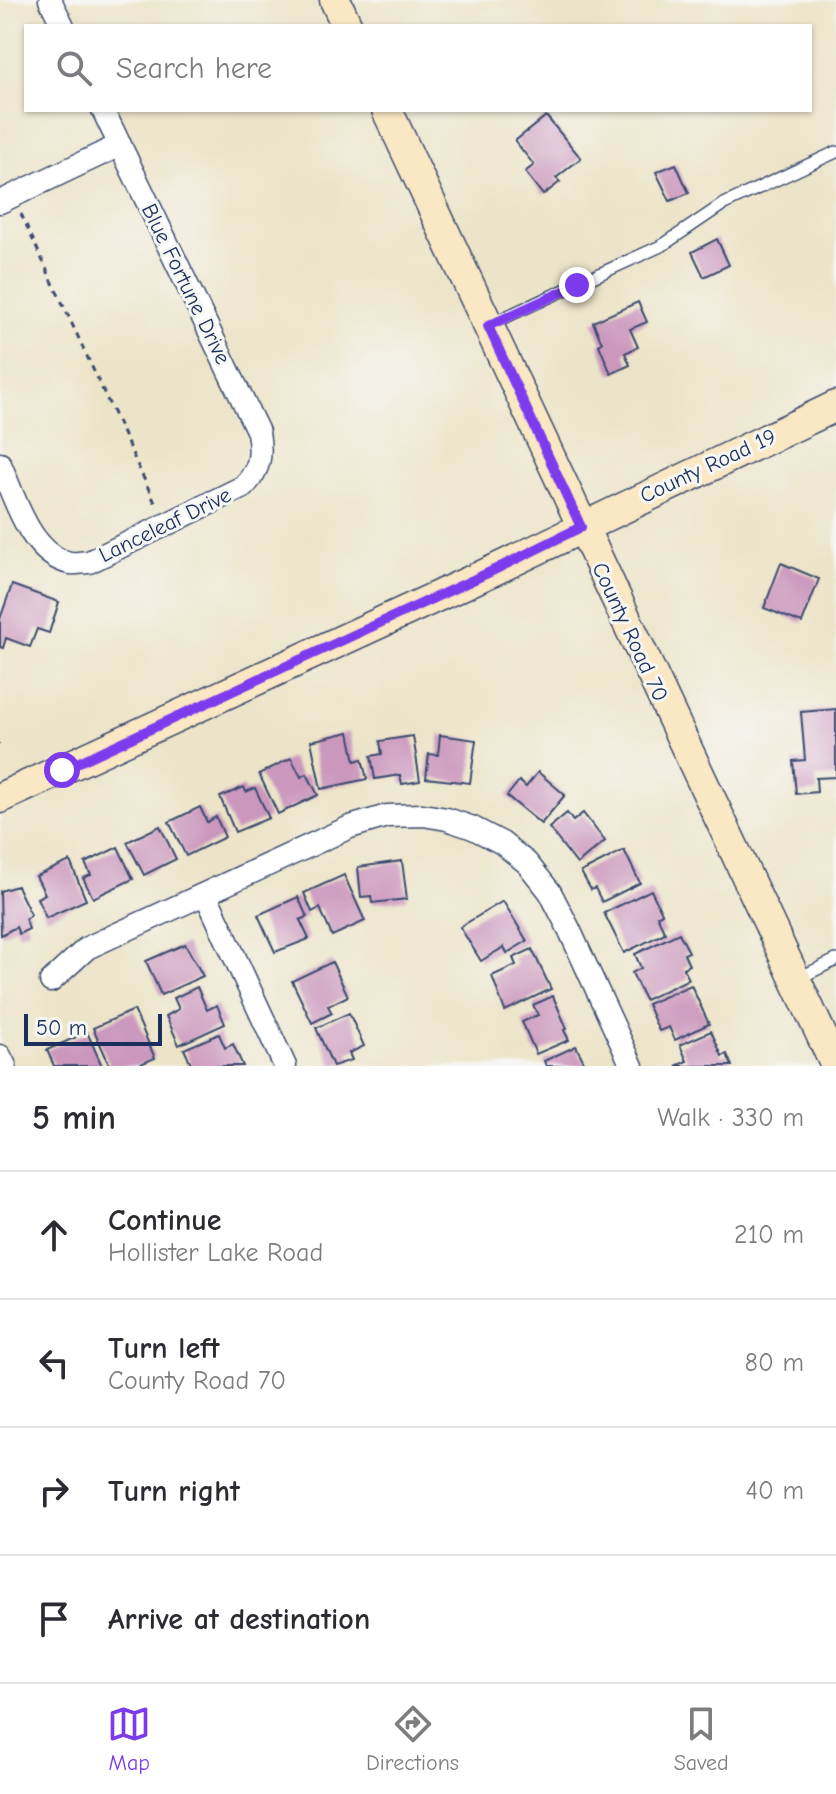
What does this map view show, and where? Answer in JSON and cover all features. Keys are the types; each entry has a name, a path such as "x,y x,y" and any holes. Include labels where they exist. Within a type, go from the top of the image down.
{"street":[{"path":"50,0 62,24"},
{"path":"335,0 346,24"},
{"name":"Blue Fortune Drive","path":"104,112 258,432 261,459"},
{"name":"County Road 70","path":"388,112 836,1066"},
{"path":"10,206 120,145"},
{"name":"County Road 19","path":"0,798 490,572 836,406"},
{"name":"Lanceleaf Drive","path":"0,464 37,541 55,557 71,563 89,562 243,487 256,474 261,459"},
{"path":"51,981 87,948 350,827 387,816 423,815 473,828 502,843 527,863 550,892 632,1066"},
{"path":"206,895 285,1066"},
{"path":"0,1056 5,1066"}],"lane":[{"path":"488,326 663,245 732,199 836,152"},
{"path":"795,980 836,960"}],"path":[{"path":"10,206 157,507"}],"building":[{"path":"546,116 581,158 556,178 560,182 543,195 525,172 534,165 515,141"},
{"path":"676,164 689,193 670,201 656,172"},
{"path":"717,239 729,265 704,277 692,252"},
{"path":"638,302 647,322 630,329 638,347 625,353 630,365 611,374 593,322"},
{"path":"781,563 819,579 802,623 764,608"},
{"path":"12,585 59,602 49,633 37,629 30,647 6,638 3,648 0,647 0,619"},
{"path":"836,709 836,777 816,778 817,792 796,794 793,761 805,760 801,712"},
{"path":"349,732 355,761 362,759 367,779 321,789 311,741"},
{"path":"440,735 476,740 470,783 426,778 429,754 438,755"},
{"path":"413,736 420,781 402,784 400,775 375,779 371,756 382,754 380,741"},
{"path":"291,758 301,777 307,774 318,795 278,814 259,774"},
{"path":"538,772 565,795 541,824 507,796 519,781 526,787"},
{"path":"244,787 246,792 255,788 269,818 235,832 220,797"},
{"path":"200,807 207,822 216,817 225,837 186,856 169,822"},
{"path":"567,813 573,821 583,813 605,841 577,864 549,828"},
{"path":"160,826 176,859 144,875 127,842"},
{"path":"118,847 133,879 93,898 83,878 91,875 85,863"},
{"path":"624,850 640,883 602,902 581,872"},
{"path":"70,861 86,900 46,918 37,898 45,894 36,876"},
{"path":"402,861 407,899 372,903 371,896 361,897 358,867"},
{"path":"344,875 365,921 332,936 320,908 312,912 304,893"},
{"path":"17,886 31,915 25,919 29,929 19,934 16,927 1,935 0,891"},
{"path":"651,890 662,913 657,916 665,933 624,953 604,913"},
{"path":"298,897 307,917 300,920 309,939 275,952 258,915"},
{"path":"503,901 527,941 507,953 504,947 481,961 460,927"},
{"path":"679,933 689,952 684,954 689,965 683,968 689,979 645,1000 632,973 641,968 635,954"},
{"path":"185,944 203,976 161,995 146,961"},
{"path":"532,949 551,989 505,1011 492,976 516,965 513,958"},
{"path":"332,962 348,996 328,1006 332,1013 312,1023 292,981"},
{"path":"691,985 709,1024 675,1040 669,1027 659,1031 647,1004"},
{"path":"197,987 207,1010 217,1005 225,1024 179,1045 166,1016 179,1009 174,998"},
{"path":"553,996 569,1040 536,1054 522,1022 538,1015 533,1005"},
{"path":"134,1010 155,1058 136,1066 110,1066 93,1028"},
{"path":"349,1013 364,1046 349,1053 352,1060 333,1066 316,1028"},
{"path":"711,1031 722,1056 727,1054 732,1066 676,1066 687,1061 680,1045"},
{"path":"87,1032 102,1066 54,1066 47,1050"},
{"path":"219,1034 225,1048 233,1044 243,1066 192,1066 184,1049"},
{"path":"576,1046 586,1066 546,1066 544,1061"}],"route":[{"path":"62,770 581,527 488,326 577,285"}]}
